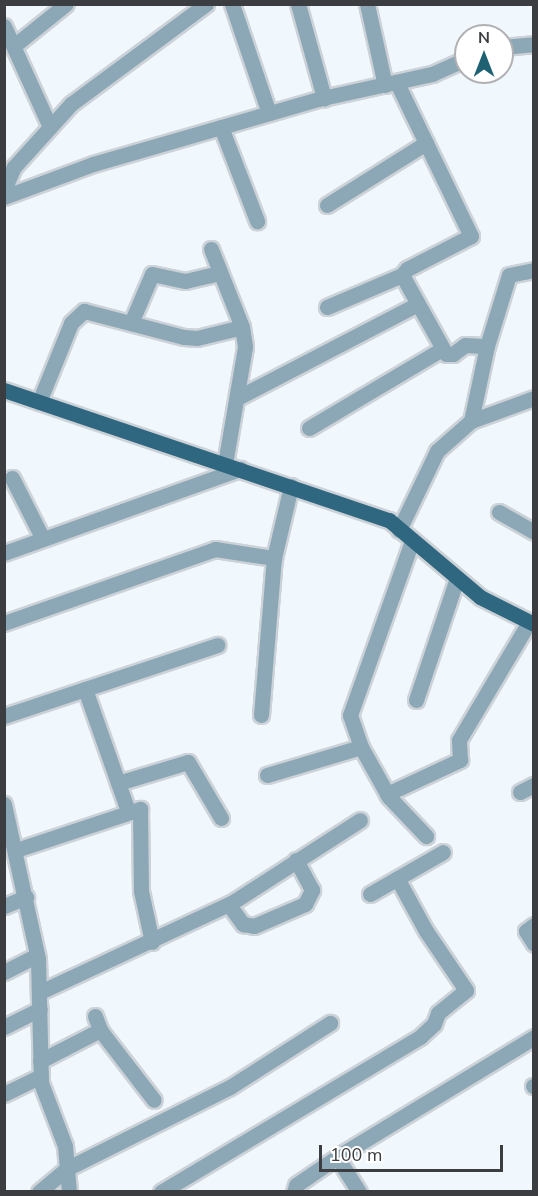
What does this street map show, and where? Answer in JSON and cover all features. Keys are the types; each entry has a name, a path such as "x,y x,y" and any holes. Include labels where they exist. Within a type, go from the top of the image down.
{"main road":[{"path":"4,390 389,520 480,597 531,623"}],"street":[{"path":"15,45 66,4"},
{"path":"4,190 7,171 71,104 206,4"},
{"path":"232,4 269,113"},
{"path":"298,4 324,98"},
{"path":"327,307 402,275 406,269 471,236 426,143 391,84 367,4"},
{"path":"4,26 15,45 50,127"},
{"path":"514,46 534,44"},
{"path":"4,197 93,164 324,98 432,74 454,64"},
{"path":"221,127 257,221"},
{"path":"327,205 426,143"},
{"path":"4,553 232,467 245,347 242,327 211,249"},
{"path":"471,421 487,346 509,275 534,270"},
{"path":"131,323 152,274 186,280 219,273"},
{"path":"402,275 416,305 446,354 453,354 465,345 487,346"},
{"path":"239,397 416,305"},
{"path":"39,402 71,323 79,313 197,338 242,327"},
{"path":"309,428 442,349"},
{"path":"399,530 437,451 471,421 534,398"},
{"path":"12,478 43,539"},
{"path":"261,715 274,558 291,486"},
{"path":"499,512 534,532"},
{"path":"412,541 351,708 361,747 387,794 426,836"},
{"path":"4,623 215,549 274,558"},
{"path":"417,700 457,578"},
{"path":"387,794 460,760 459,740 531,623"},
{"path":"4,716 217,645"},
{"path":"85,689 128,811"},
{"path":"267,775 361,747"},
{"path":"118,783 188,762 221,818"},
{"path":"16,850 128,811 142,811 141,891 152,942"},
{"path":"6,813 16,850 37,956 43,1094 65,1146 69,1191"},
{"path":"40,992 152,942 229,904 360,820"},
{"path":"370,894 443,852"},
{"path":"229,904 243,924 254,926 305,904 312,890 296,860"},
{"path":"161,1191 420,1037 434,1024 438,1013 466,990 426,931 397,878"},
{"path":"4,906 26,897"},
{"path":"534,925 526,931 534,944"},
{"path":"4,972 37,956"},
{"path":"4,1027 40,1009"},
{"path":"4,1094 97,1023 154,1100"},
{"path":"39,1191 68,1168 230,1087 330,1023"},
{"path":"294,1191 296,1185 337,1157 534,1037"},
{"path":"337,1157 359,1191"}]}
